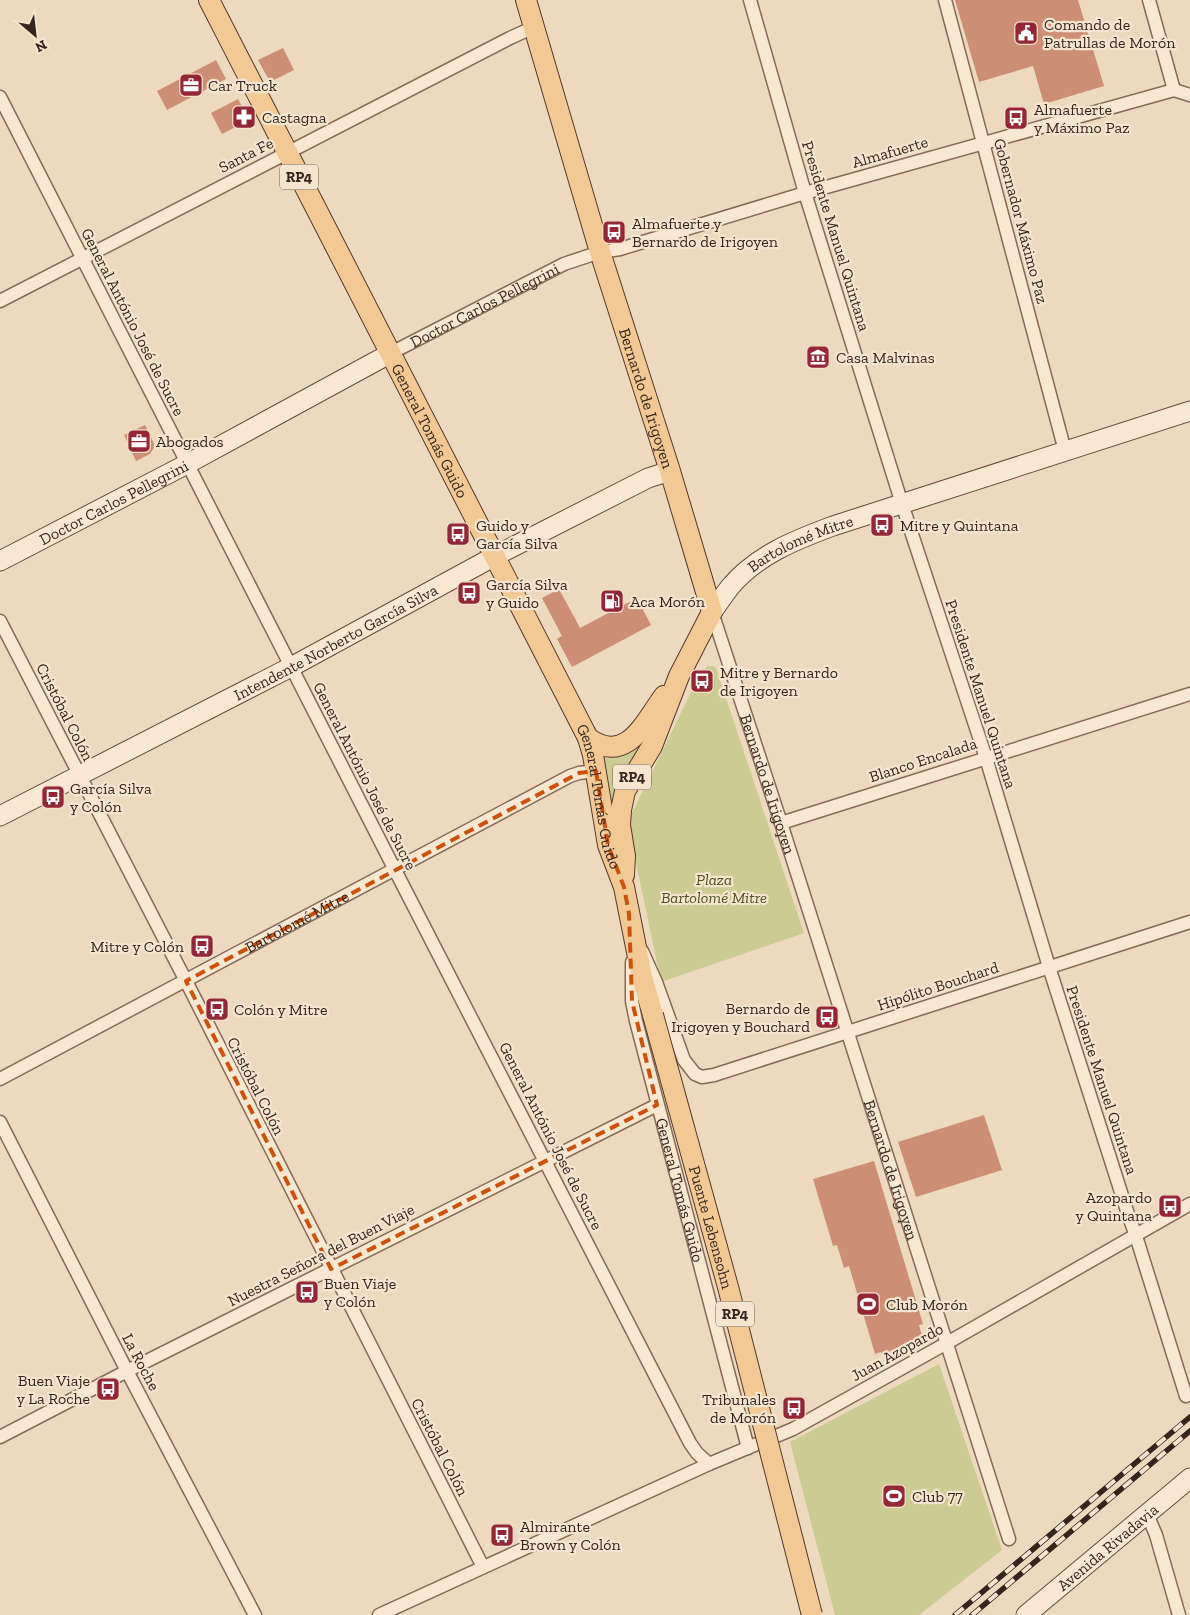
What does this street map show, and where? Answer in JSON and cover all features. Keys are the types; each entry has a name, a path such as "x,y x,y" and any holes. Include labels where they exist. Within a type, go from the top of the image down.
{"main road":[{"name":"General Tomás Guido","path":"209,0 588,738 596,771 608,845 624,887 642,977 653,1015"},
{"name":"Bernardo de Irigoyen","path":"526,0 600,252 670,470 712,612"},
{"name":"Bartolomé Mitre","path":"624,887 624,856 620,825 623,796 655,739 679,676 712,612"},
{"path":"588,738 603,746 619,747 628,742 679,676"},
{"name":"Puente Lebensohn","path":"653,1015 728,1287 810,1615"}],"street":[{"name":"Presidente Manuel Quintana","path":"750,0 805,193 902,504 986,758 1049,967 1186,1396"},
{"name":"Gobernador Máximo Paz","path":"945,0 1065,451"},
{"path":"1149,0 1174,90 1190,95"},
{"name":"Santa Fe","path":"0,301 287,152 534,27"},
{"name":"Almafuerte","path":"600,252 620,249 805,193 1174,90"},
{"name":"General António José de Sucre","path":"0,97 690,1443 697,1453 709,1464"},
{"name":"Doctor Carlos Pellegrini","path":"0,561 187,464 391,353 564,264 600,252"},
{"name":"Bartolomé Mitre","path":"712,612 731,586 746,572 768,555 792,541 833,526 1190,411"},
{"name":"Intendente Norberto García Silva","path":"0,816 291,667 495,556 648,478 670,470"},
{"name":"Bernardo de Irigoyen","path":"712,612 1009,1539"},
{"name":"Cristóbal Colón","path":"0,621 186,981 483,1567"},
{"name":"Blanco Encalada","path":"781,823 1190,694"},
{"name":"Bartolomé Mitre","path":"0,1079 570,776 596,771"},
{"name":"Hipólito Bouchard","path":"695,1074 702,1077 714,1075 1190,922"},
{"name":"General Tomás Guido","path":"632,930 651,968 684,1060 695,1074"},
{"name":"General Tomás Guido","path":"632,930 632,1001 657,1105 756,1444"},
{"name":"Nuestra Señora del Buen Viaje","path":"0,1436 657,1105"},
{"name":"La Roche","path":"0,1122 127,1371 255,1615"},
{"name":"Juan Azopardo","path":"380,1615 709,1464 793,1429 1190,1204"},
{"path":"756,1444 810,1615"},
{"name":"Avenida Rivadavia","path":"1026,1615 1147,1514 1187,1484"},
{"path":"1147,1514 1156,1535 1179,1615"}],"highlighted area":[{"path":"596,771 608,845 624,887 629,914 632,1001 657,1105 331,1269 186,981 579,773"}],"green space":[{"name":"Plaza Bartolomé Mitre","path":"708,666 716,668 804,933 661,982 632,844 631,815 701,672"},
{"path":"654,717 614,827 597,750"},
{"name":"Club 77","path":"939,1364 1002,1550 919,1615 835,1615 790,1442"}],"building":[{"name":"Comando de Patrullas de Morón","path":"955,0 1078,0 1104,86 1044,104 1033,66 979,82"},
{"path":"283,48 294,70 270,82 258,60"},
{"name":"Car Truck","path":"216,60 226,79 167,110 157,91"},
{"path":"238,99 249,120 222,134 211,113"},
{"name":"Abogados","path":"145,425 155,446 150,454 136,461 124,435"},
{"path":"559,589 580,628 637,598 651,625 572,667 557,639 562,636 542,598"},
{"path":"984,1115 1002,1170 916,1197 898,1142"},
{"path":"874,1161 923,1324 919,1325 922,1336 882,1355 881,1352 875,1354 849,1266 844,1268 837,1245 833,1246 813,1179"}],"railway":[{"path":"955,1615 1190,1417"},
{"path":"972,1615 1190,1431"}],"place":[{"name":"Comando de Patrullas de Morón","path":"1026,33"},
{"name":"Car Truck","path":"191,85"},
{"name":"Castagna","path":"244,117"},
{"name":"Almafuerte y Máximo Paz","path":"1016,118"},
{"name":"Almafuerte y Bernardo de Irigoyen","path":"614,232"},
{"name":"Casa Malvinas","path":"818,357"},
{"name":"Abogados","path":"139,441"},
{"name":"Mitre y Quintana","path":"882,525"},
{"name":"Guido y García Silva","path":"458,534"},
{"name":"García Silva y Guido","path":"469,593"},
{"name":"Aca Morón","path":"612,601"},
{"name":"Mitre y Bernardo de Irigoyen","path":"702,681"},
{"name":"García Silva y Colón","path":"53,797"},
{"name":"Mitre y Colón","path":"202,946"},
{"name":"Colón y Mitre","path":"217,1009"},
{"name":"Bernardo de Irigoyen y Bouchard","path":"827,1017"},
{"name":"Azopardo y Quintana","path":"1170,1206"},
{"name":"Buen Viaje y Colón","path":"307,1292"},
{"name":"Club Morón","path":"868,1304"},
{"name":"Buen Viaje y La Roche","path":"108,1389"},
{"name":"Tribunales de Morón","path":"794,1408"},
{"name":"Club 77","path":"894,1496"},
{"name":"Almirante Brown y Colón","path":"502,1535"}]}
